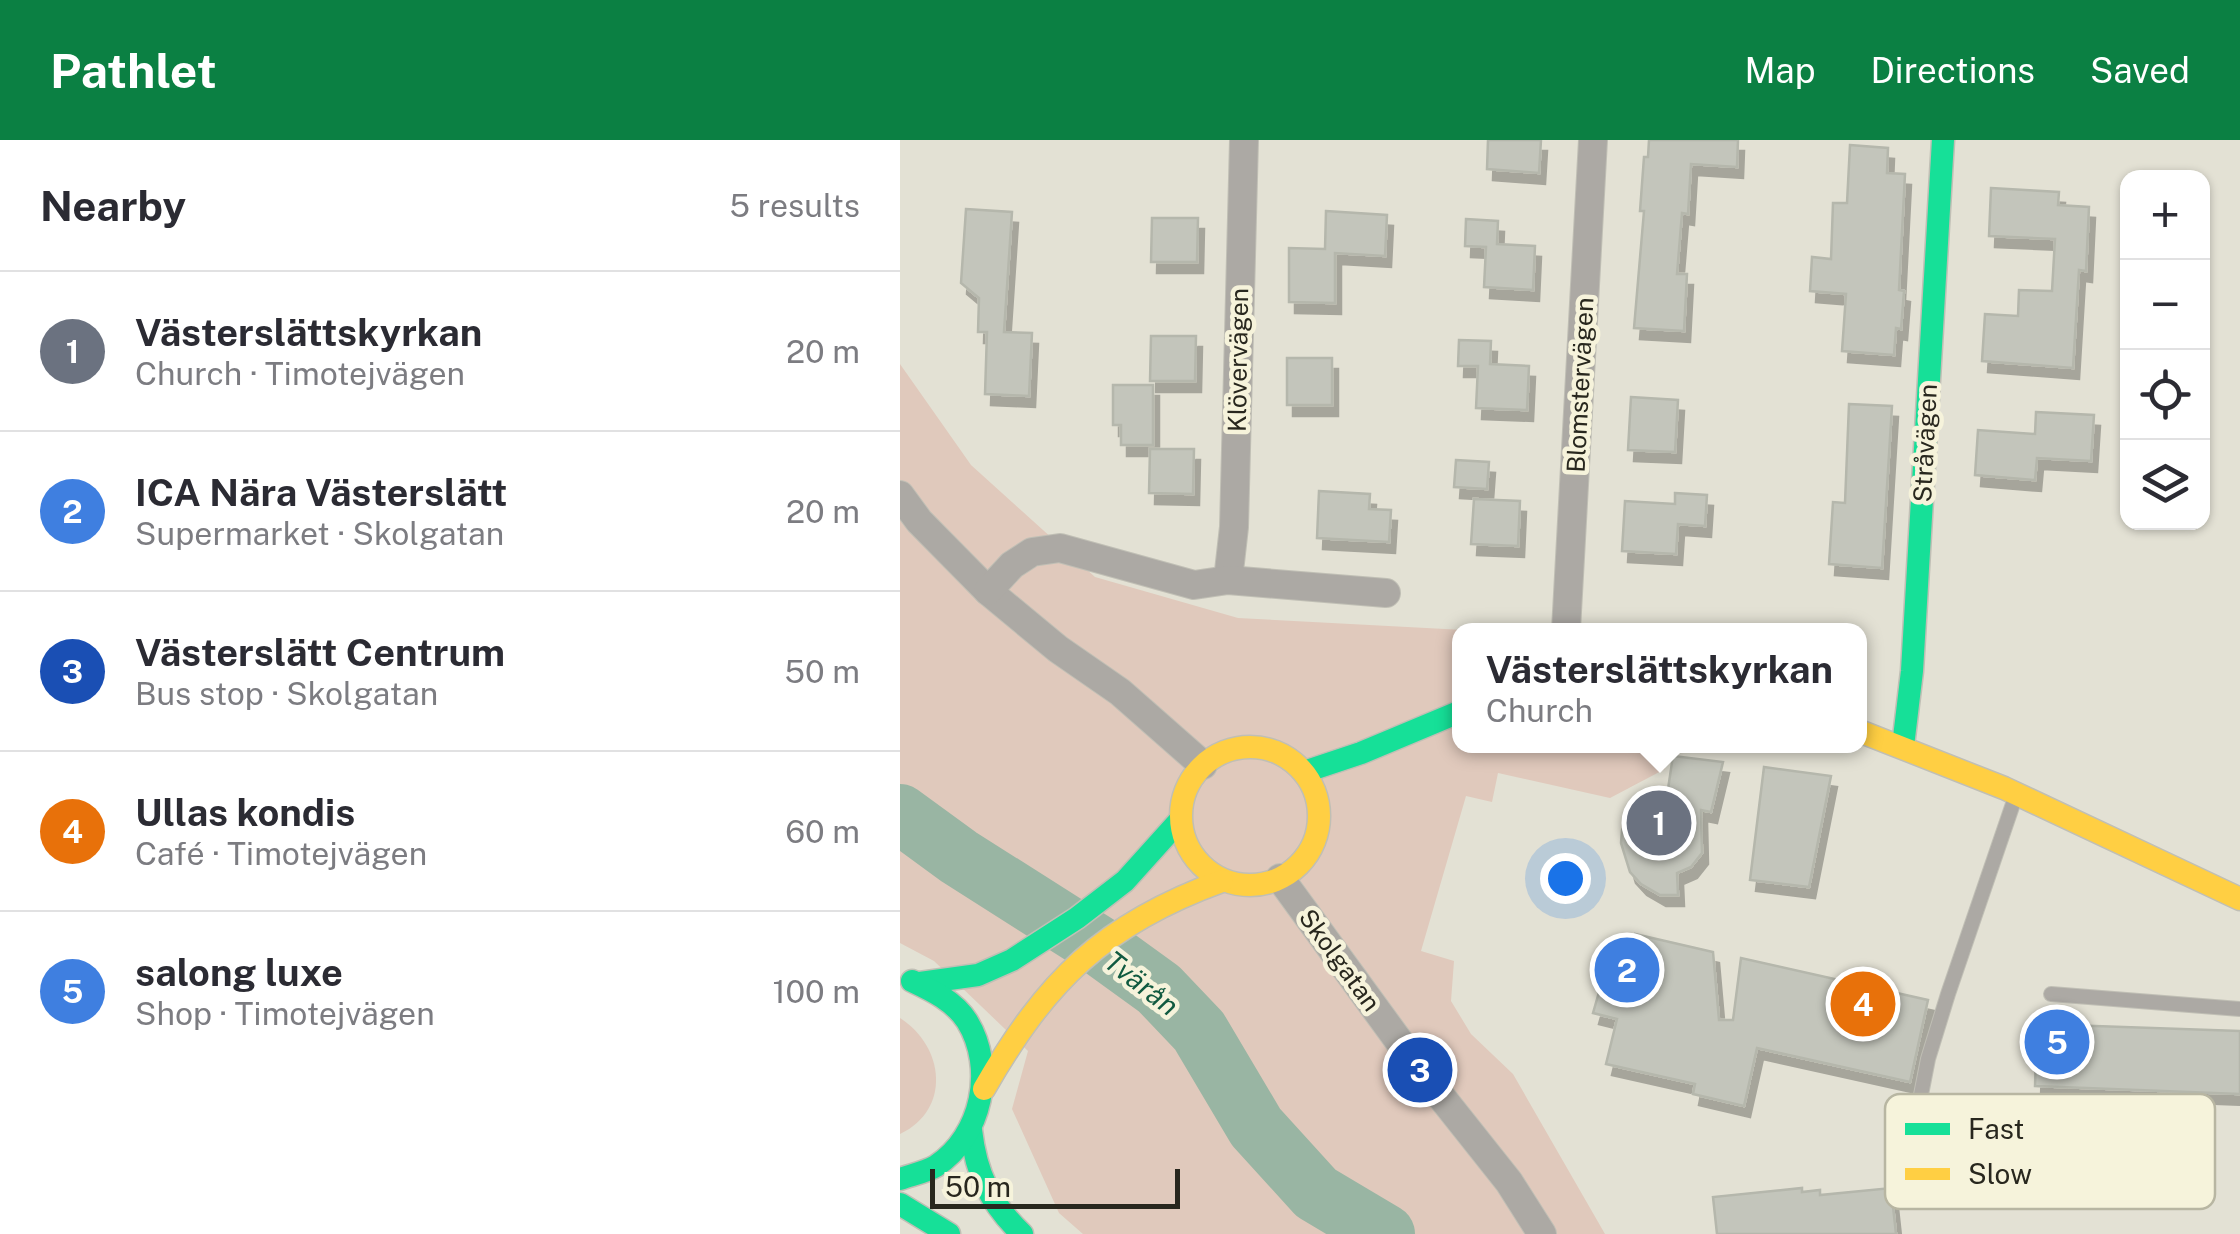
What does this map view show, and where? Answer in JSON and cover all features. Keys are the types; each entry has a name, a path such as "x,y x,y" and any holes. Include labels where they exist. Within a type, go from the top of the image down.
{"street":[{"name":"Klövervägen","path":"1228,580 1234,527 1244,140"},
{"name":"Blomstervägen","path":"1566,623 1593,140"},
{"name":"Stråvägen","path":"1903,746 1912,671 1943,140"},
{"path":"900,495 919,521 988,591 1058,649 1120,692 1203,765"},
{"path":"988,591 1012,565 1032,552 1060,548 1194,585 1228,580 1386,593"},
{"path":"1304,772 1452,715"},
{"path":"1867,734 2016,794 2240,898"},
{"path":"1255,748 1287,757 1304,772 1318,801 1318,834 1303,863 1280,878 1249,886 1222,881 1199,864 1186,846 1180,821 1190,782 1203,765 1222,753 1255,748"},
{"path":"910,981 978,975 1012,960 1125,881 1180,821"},
{"name":"Skolgatan","path":"1280,878 1420,1070 1509,1182 1542,1234"},
{"path":"900,1179 934,1167 955,1151 975,1121 984,1089 1023,1024 1042,1000 1087,958 1149,912 1180,895 1222,881"},
{"path":"910,981 948,1000 970,1026 982,1056 984,1089"},
{"path":"975,1121 979,1179 992,1202 1022,1234"},
{"path":"900,1204 949,1234"}],"lane":[{"path":"1921,1094 1948,994 2016,794"},
{"path":"2051,994 2240,1009"}],"shaded area":[{"path":"900,364 971,465 1095,577 1238,618 1452,629 1452,753 1664,753 1665,769 1610,798 1498,773 1492,802 1466,796 1421,951 1454,961 1451,1001 1471,1034 1513,1074 1605,1234 1083,1234 1059,1213 1012,1109 1028,1051 934,961 900,943"},
{"path":"900,1018 926,1044 936,1077 928,1109 917,1123 900,1134"}],"building":[{"path":"1488,140 1541,140 1539,173 1487,169"},
{"path":"1649,140 1738,140 1737,167 1691,164 1688,214 1682,213 1677,274 1687,274 1684,331 1634,328 1644,211 1640,211 1644,157 1648,157"},
{"path":"1850,145 1888,148 1887,173 1905,174 1899,290 1904,291 1894,355 1842,351 1846,294 1810,291 1812,257 1831,259 1833,203 1847,203"},
{"path":"1991,188 2059,192 2058,205 2089,207 2086,271 2079,270 2073,368 1982,361 1985,314 2018,316 2019,290 2052,291 2055,239 1989,236"},
{"path":"966,209 1012,212 1004,332 1032,333 1029,396 985,394 987,332 978,332 979,298 961,283"},
{"path":"1326,211 1387,215 1385,256 1335,253 1335,303 1289,302 1289,248 1325,249"},
{"path":"1152,218 1198,218 1197,262 1151,262"},
{"path":"1466,219 1498,221 1497,244 1535,246 1533,290 1484,287 1486,247 1465,246"},
{"path":"1151,336 1196,336 1195,381 1150,381"},
{"path":"1459,340 1491,341 1490,364 1529,366 1527,410 1476,408 1478,366 1458,366"},
{"path":"1287,358 1332,358 1332,405 1287,405"},
{"path":"1113,385 1153,385 1153,445 1121,445 1121,425 1113,425"},
{"path":"1631,397 1678,400 1675,452 1628,450"},
{"path":"1849,404 1892,406 1882,568 1829,564 1833,502 1845,503"},
{"path":"2036,412 2094,415 2091,461 2037,458 2035,480 1975,475 1978,430 2035,434"},
{"path":"1150,449 1194,449 1193,494 1149,493"},
{"path":"1456,460 1489,462 1487,489 1454,487"},
{"path":"1319,491 1370,494 1369,509 1391,510 1389,542 1317,538"},
{"path":"1675,493 1707,495 1705,526 1678,524 1676,554 1622,551 1625,501 1675,504"},
{"path":"1474,499 1520,501 1518,546 1471,544"},
{"path":"1673,756 1723,762 1711,812 1701,810 1702,853 1691,867 1677,873 1678,895 1660,895 1630,872 1621,843 1622,830 1635,807 1647,797 1668,789"},
{"path":"1764,767 1831,776 1809,887 1750,880"},
{"path":"1635,934 1713,952 1719,1020 1733,1020 1741,958 1928,1000 1910,1082 1757,1048 1744,1106 1693,1094 1695,1084 1606,1064 1617,1019 1593,1013 1612,947 1631,951"},
{"path":"2037,1024 2240,1031 2240,1094 2035,1086"},
{"path":"1802,1188 1802,1192 1820,1190 1820,1195 1885,1189 1885,1209 1893,1209 1896,1234 1717,1234 1713,1197"}],"waterway":[{"name":"Tvärån","path":"900,814 1159,989 1199,1031 1256,1127 1316,1193 1385,1234"}],"traffic: fast":[{"path":"1903,746 1912,671 1943,140"},
{"path":"1304,772 1452,715"},
{"path":"920,983 978,975 1012,960 1125,881 1179,821"},
{"path":"900,1179 932,1168 952,1153 974,1119 982,1080 976,1039 967,1021 949,1002 912,981"},
{"path":"971,1130 986,1187 1022,1234"},
{"path":"900,1204 949,1234"}],"traffic: slow":[{"path":"1867,734 2004,788 2240,899"},
{"path":"1250,747 1276,752 1299,767 1314,790 1319,816 1314,842 1299,865 1276,880 1250,885 1224,880 1201,865 1186,842 1181,816 1186,790 1201,767 1224,752 1250,747"},
{"path":"984,1089 1031,1017 1082,961 1143,916 1222,881"}],"place":[{"name":"Västerslättskyrkan","path":"1659,823"},
{"name":"ICA Nära Västerslätt","path":"1627,970"},
{"name":"Ullas kondis","path":"1863,1004"},
{"name":"salong luxe","path":"2057,1042"},
{"name":"Västerslätt Centrum","path":"1420,1070"}]}
